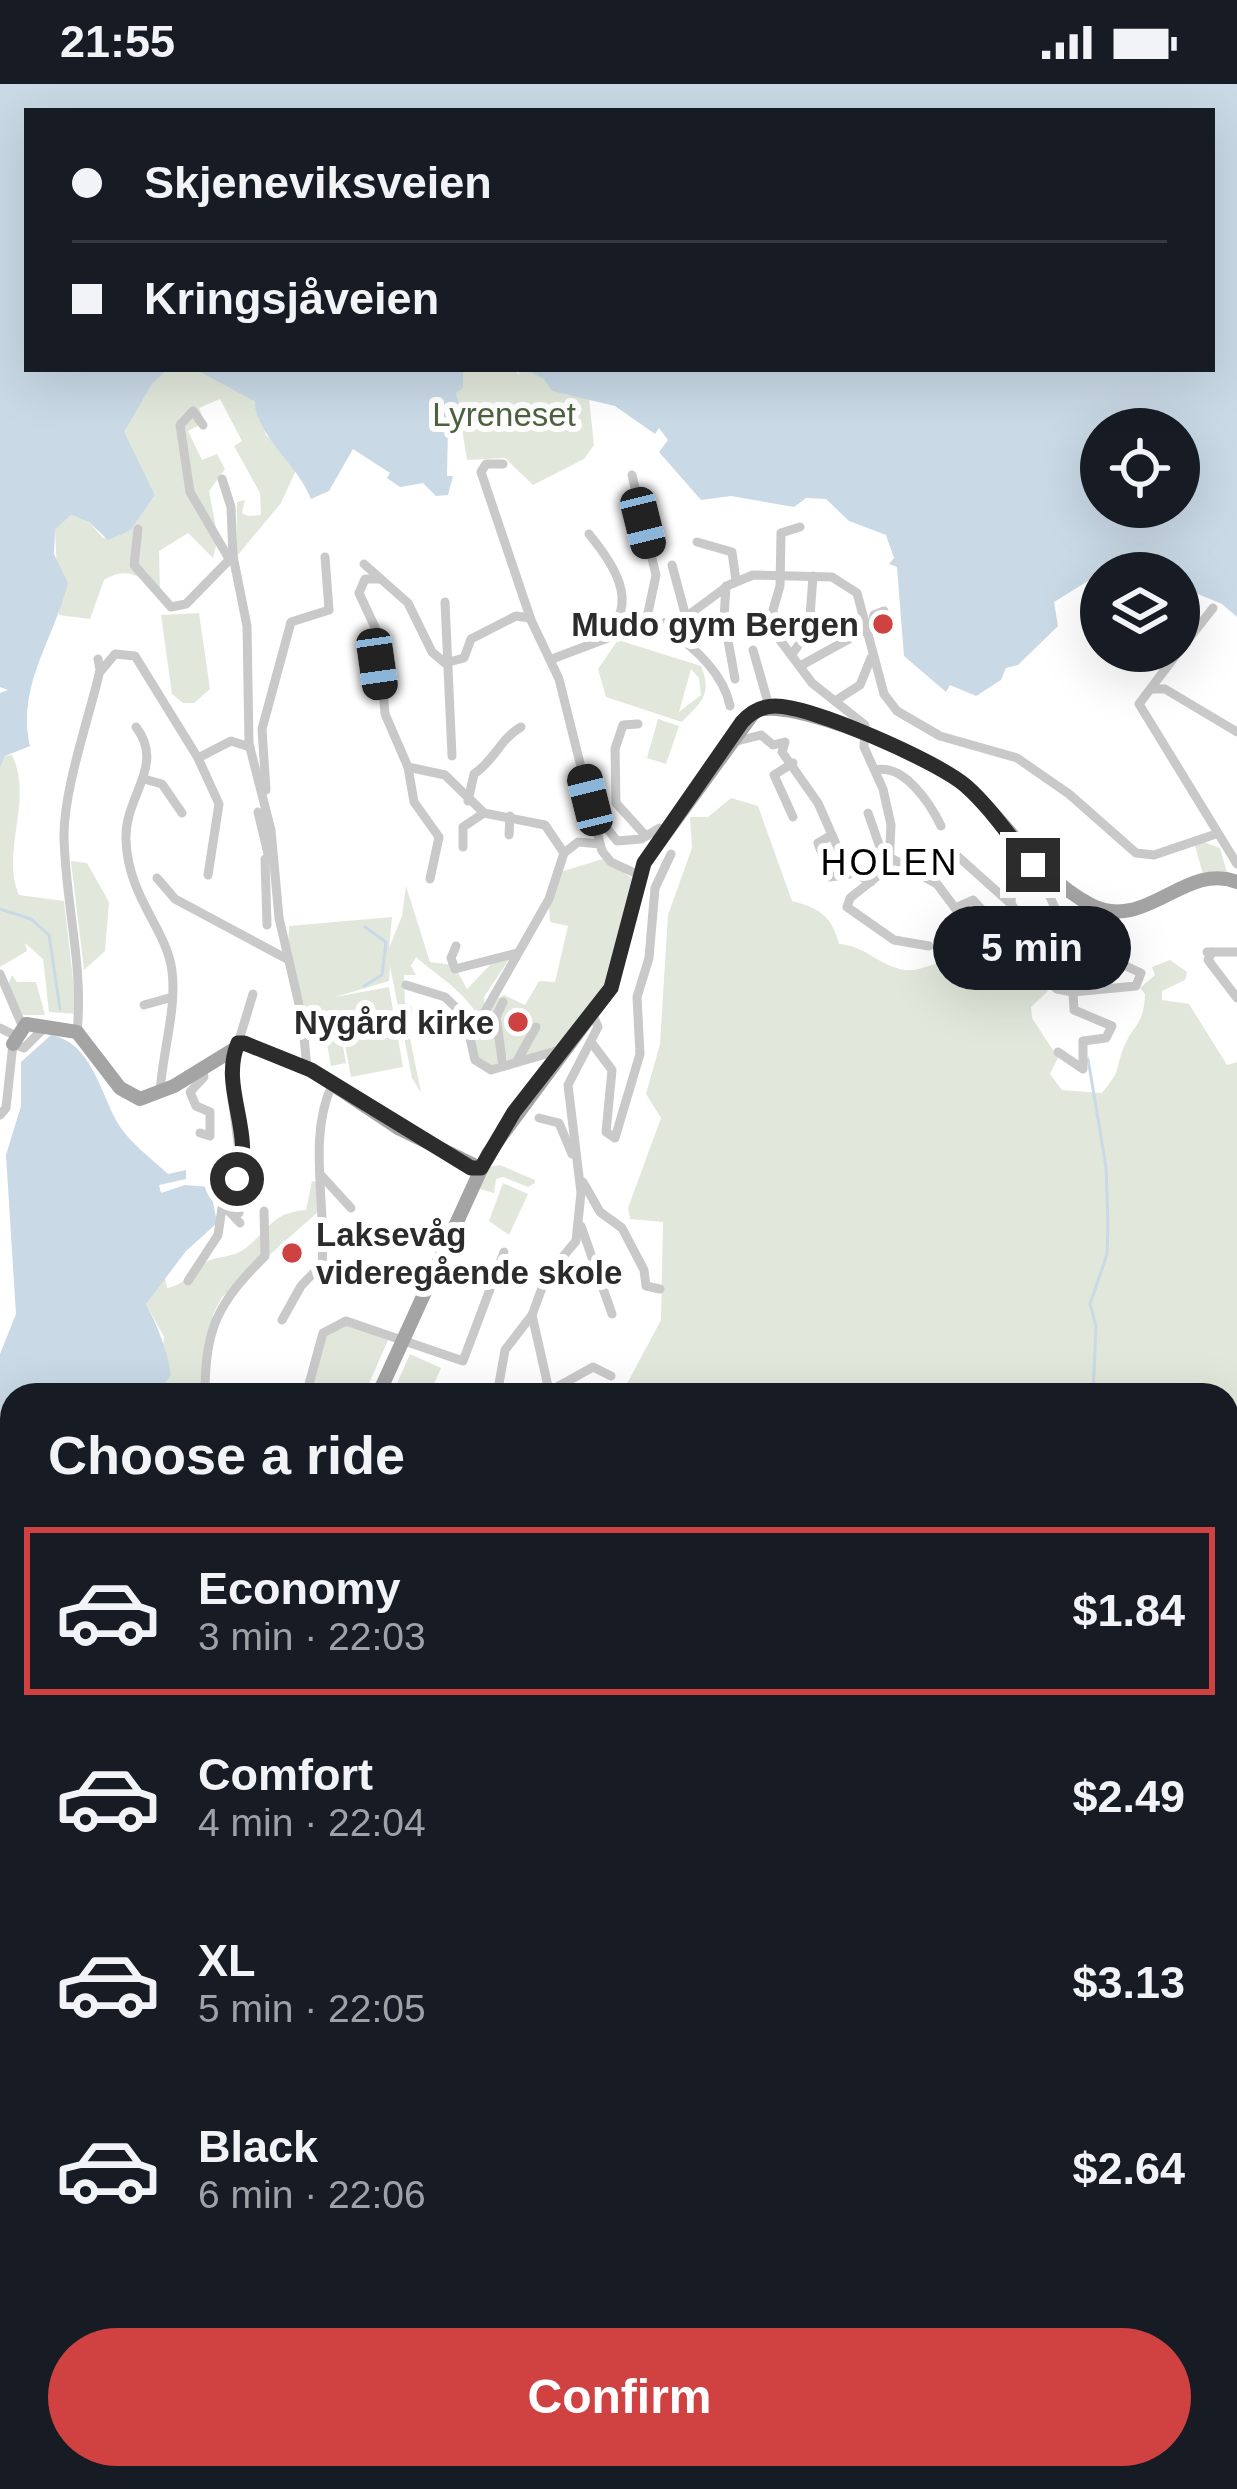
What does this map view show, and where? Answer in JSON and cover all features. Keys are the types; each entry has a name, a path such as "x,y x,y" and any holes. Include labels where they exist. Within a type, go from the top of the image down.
{"main road":[{"path":"380,1383 476,1166 611,988 639,875 748,715 769,706 866,735 961,782 1045,880 1097,908 1116,913 1138,910 1202,880 1235,880"},
{"path":"12,1033 45,1026 77,1032 129,1096 160,1093 238,1043 307,1069 476,1166"}],"street":[{"path":"203,424 193,412 180,425 190,493 231,556"},
{"path":"503,464 486,464 482,472 531,620 552,659 600,844 610,862 639,875"},
{"path":"632,475 656,575 645,627"},
{"path":"222,479 231,506 231,556 247,626 250,747 263,800"},
{"path":"800,526 785,529 773,610 779,640 835,701 863,723 864,747 876,770 891,824 892,859 885,874 864,884 848,901 853,913 894,940 929,946"},
{"path":"138,530 134,566 157,598 171,607 197,595 231,556"},
{"path":"589,534 614,560 622,600 614,626 597,642"},
{"path":"697,542 731,551 724,618 735,679"},
{"path":"267,925 269,858 260,740 291,622 329,610 325,557"},
{"path":"364,564 412,610 432,652 447,663"},
{"path":"672,565 686,617"},
{"path":"552,659 686,617 731,584 781,573 813,576 850,586 884,694 897,710 940,736 1017,758 1069,794 1129,850 1154,855 1216,834"},
{"path":"793,653 809,630 813,576"},
{"path":"392,588 370,577 359,592 379,636 385,714 408,767 414,802 439,837 430,879"},
{"path":"445,602 452,756"},
{"path":"1200,624 1213,608"},
{"path":"835,701 864,679 874,656 871,621 884,611"},
{"path":"447,663 464,658 471,639 519,615 531,620"},
{"path":"669,624 714,673 730,706"},
{"path":"800,666 867,629"},
{"path":"769,706 752,647 779,640"},
{"path":"99,676 115,654 135,656 198,758 220,810 208,875"},
{"path":"77,1032 80,998 67,909 64,831 99,676 98,659"},
{"path":"1163,672 1139,704 1228,853 1235,880"},
{"path":"1151,688 1165,689 1237,732"},
{"path":"638,724 623,725 616,744 615,797 622,816 646,836"},
{"path":"136,727 149,750 144,779 127,811 126,850 134,890 171,965 160,1093"},
{"path":"468,801 474,774 495,760 505,735 521,727"},
{"path":"730,740 761,735 773,745 785,742 782,752 793,763 850,874 864,884"},
{"path":"198,758 231,741 250,747"},
{"path":"793,763 774,775 793,817"},
{"path":"408,767 440,772 484,813 544,825 564,853"},
{"path":"876,770 896,771 928,801 941,826"},
{"path":"144,779 167,788 182,813"},
{"path":"592,809 613,838 628,842 660,828"},
{"path":"258,812 307,1069"},
{"path":"463,847 463,826 484,813"},
{"path":"868,813 878,848 937,884 983,945 1028,966 1057,989 1073,992 1136,986 1142,977 1136,969 1111,963 1080,945 1045,880"},
{"path":"508,835 510,817"},
{"path":"832,835 818,843 830,877 850,874"},
{"path":"1005,841 1013,855 1011,904"},
{"path":"563,1049 491,1070 476,1060 470,1046 474,1024 550,899 564,853 578,842 600,844"},
{"path":"953,852 1011,904 1049,948 1068,952 1080,945"},
{"path":"591,1042 612,1070 606,1132 615,1138 621,1132 640,1054 637,998 649,958 655,888 671,854"},
{"path":"158,878 175,898 287,959"},
{"path":"955,908 973,900 1011,941"},
{"path":"945,926 963,950 983,945"},
{"path":"456,946 451,958 455,969 517,953"},
{"path":"1237,952 1208,952 1208,961 1237,998"},
{"path":"0,974 12,1033 6,1108 0,1115"},
{"path":"406,986 445,997 474,1024"},
{"path":"1066,1059 1085,1068 1083,1041 1115,1032 1108,1021 1074,1010 1073,992"},
{"path":"223,1205 240,1218 237,1179 242,1150 230,1073 253,994"},
{"path":"144,1005 169,998"},
{"path":"503,1002 496,1017 503,1066"},
{"path":"499,1383 505,1350 532,1315 546,1277 574,1247 580,1221 580,1178 568,1085 599,1024 592,1013"},
{"path":"12,1033 24,1048 45,1026"},
{"path":"518,1061 536,1027"},
{"path":"202,1067 204,1077 190,1091 196,1106 209,1112 237,1109"},
{"path":"282,1320 322,1264 320,1174 326,1100 332,1085"},
{"path":"200,1133 211,1135 209,1112"},
{"path":"539,1118 560,1123 577,1156"},
{"path":"320,1174 351,1208"},
{"path":"580,1178 599,1212 620,1225 644,1270 646,1286 660,1289"},
{"path":"188,1281 218,1235 223,1205 237,1179"},
{"path":"205,1383 206,1350 217,1311 232,1287 265,1256 264,1211"},
{"path":"580,1221 612,1314"},
{"path":"309,1383 317,1348 331,1326 357,1321 450,1361 466,1359 505,1252"},
{"path":"532,1315 548,1383"},
{"path":"567,1383 593,1367 611,1376"}],"green space":[{"path":"165,372 201,372 252,398 266,435 297,468 281,503 237,556 237,502 245,500 242,513 261,515 260,493 234,446 242,441 220,399 199,408 205,422 188,431 202,460 217,454 225,469 209,491 218,538 213,558 188,533 159,551 160,592 139,577 120,574 104,580 90,619 59,615 55,530 71,515 89,522 103,538 131,530 155,495 123,432 152,384"},
{"name":"Lyreneset","path":"462,372 529,372 589,399 594,445 584,459 533,485 505,458 467,460 456,393"},
{"path":"199,613 210,689 194,703 183,703 172,694 161,615"},
{"path":"618,640 701,666 705,691 682,722 606,697 598,669","holes":["691,669 699,678 701,695 679,712"]},
{"path":"658,719 679,726 666,764 647,758"},
{"path":"12,755 20,790 14,878 19,895 64,901 77,1014 49,1012 43,959 25,943 27,951 0,967 0,768 5,756"},
{"path":"731,798 758,806 792,901 823,915 839,944 906,970 955,965 1011,983 1027,973 1048,991 1031,1007 1032,1018 1058,1058 1050,1074 1062,1090 1102,1093 1140,1019 1145,994 1140,988 1155,975 1152,967 1170,960 1187,972 1185,980 1162,991 1162,1000 1189,1004 1227,1065 1237,1062 1237,1383 627,1383 661,1320 663,1222 630,1219 628,1208 661,1118 646,1094 660,1044 668,915 692,848 690,817 708,817"},
{"path":"1204,842 1220,848 1227,873 1203,874 1195,846"},
{"path":"603,859 636,881 608,990 557,1049 508,1062 496,1013 500,1060 494,1067 480,1063 472,1042 480,1018 456,990 416,957 411,966 416,975 404,975 405,1003 412,1007 409,1033 421,1093 412,1078 390,966 389,981 335,997 389,987 403,1067 351,1077 339,1012 335,1020 309,1022 288,949 289,926 392,917 389,948 402,916 406,886 430,962 454,965 467,989 491,964 512,955 484,997 485,1005 504,995 525,1005 539,981 555,982 568,926 550,922 549,906 563,871"},
{"path":"71,861 87,863 109,902 105,951 84,970"},
{"path":"12,975 17,982 36,982 45,1015 23,1015 8,985"},
{"path":"339,1025 346,1063 331,1066 324,1028"},
{"path":"500,1165 535,1183 528,1187 503,1177 496,1179 494,1193 480,1189 487,1167"},
{"path":"312,1181 317,1182 319,1211 222,1297 213,1314 204,1383 165,1383 171,1376 162,1356 164,1337 146,1304 165,1277 167,1288 179,1284 206,1262 243,1250 277,1219 306,1210"},
{"path":"503,1183 528,1194 509,1235 489,1221"},
{"path":"347,1324 388,1340 369,1383 313,1383 326,1335"},
{"path":"410,1354 441,1368 434,1383 397,1383"}],"water":[{"path":"0,84 1237,84 1237,617 1200,595 1200,552 1080,552 1080,586 1054,602 1058,626 1018,665 1006,668 1001,680 976,696 950,685 946,692 904,656 897,567 889,564 894,558 886,535 849,521 826,499 806,498 794,507 731,496 701,500 659,452 668,440 659,428 655,434 615,406 552,391 544,379 530,372 1215,372 1215,108 24,108 24,372 165,372 152,384 124,432 155,495 131,530 108,540 89,522 71,515 55,530 54,554 68,583 32,683 27,724 30,746 5,756 0,768 0,693 8,690 0,687"},
{"path":"201,372 463,372 463,388 456,393 462,415 448,424 447,476 453,476 448,495 436,496 423,483 400,487 387,478 390,473 353,449 329,491 311,499 263,428 254,401"},
{"path":"51,1035 64,1039 84,1057 116,1120 133,1142 168,1174 186,1170 186,1179 159,1185 161,1193 185,1185 210,1187 217,1223 186,1251 146,1304 168,1358 171,1376 165,1383 0,1383 0,1354 16,1314 6,1155 21,1106 21,1062"}],"waterway":[{"path":"0,909 31,919 49,935 60,1009"},
{"path":"1076,932 1086,912"},
{"path":"364,986 382,975 386,942 365,927"},
{"path":"1067,956 1073,986"},
{"path":"1088,1059 1106,1167 1108,1225 1107,1254 1090,1304 1096,1326 1094,1383"}],"place":[{"name":"Mudo gym Bergen","path":"883,624"},
{"name":"Nygård kirke","path":"518,1022"},
{"name":"Laksevåg videregående skole","path":"292,1253"}],"district":[{"name":"HOLEN","path":"890,862"}],"route":[{"path":"237,1179 242,1150 230,1073 238,1043 311,1070 398,1128 471,1168 481,1168 514,1112 611,988 644,863 742,722 758,709 778,706 825,720 892,746 959,781 1033,865"}]}
